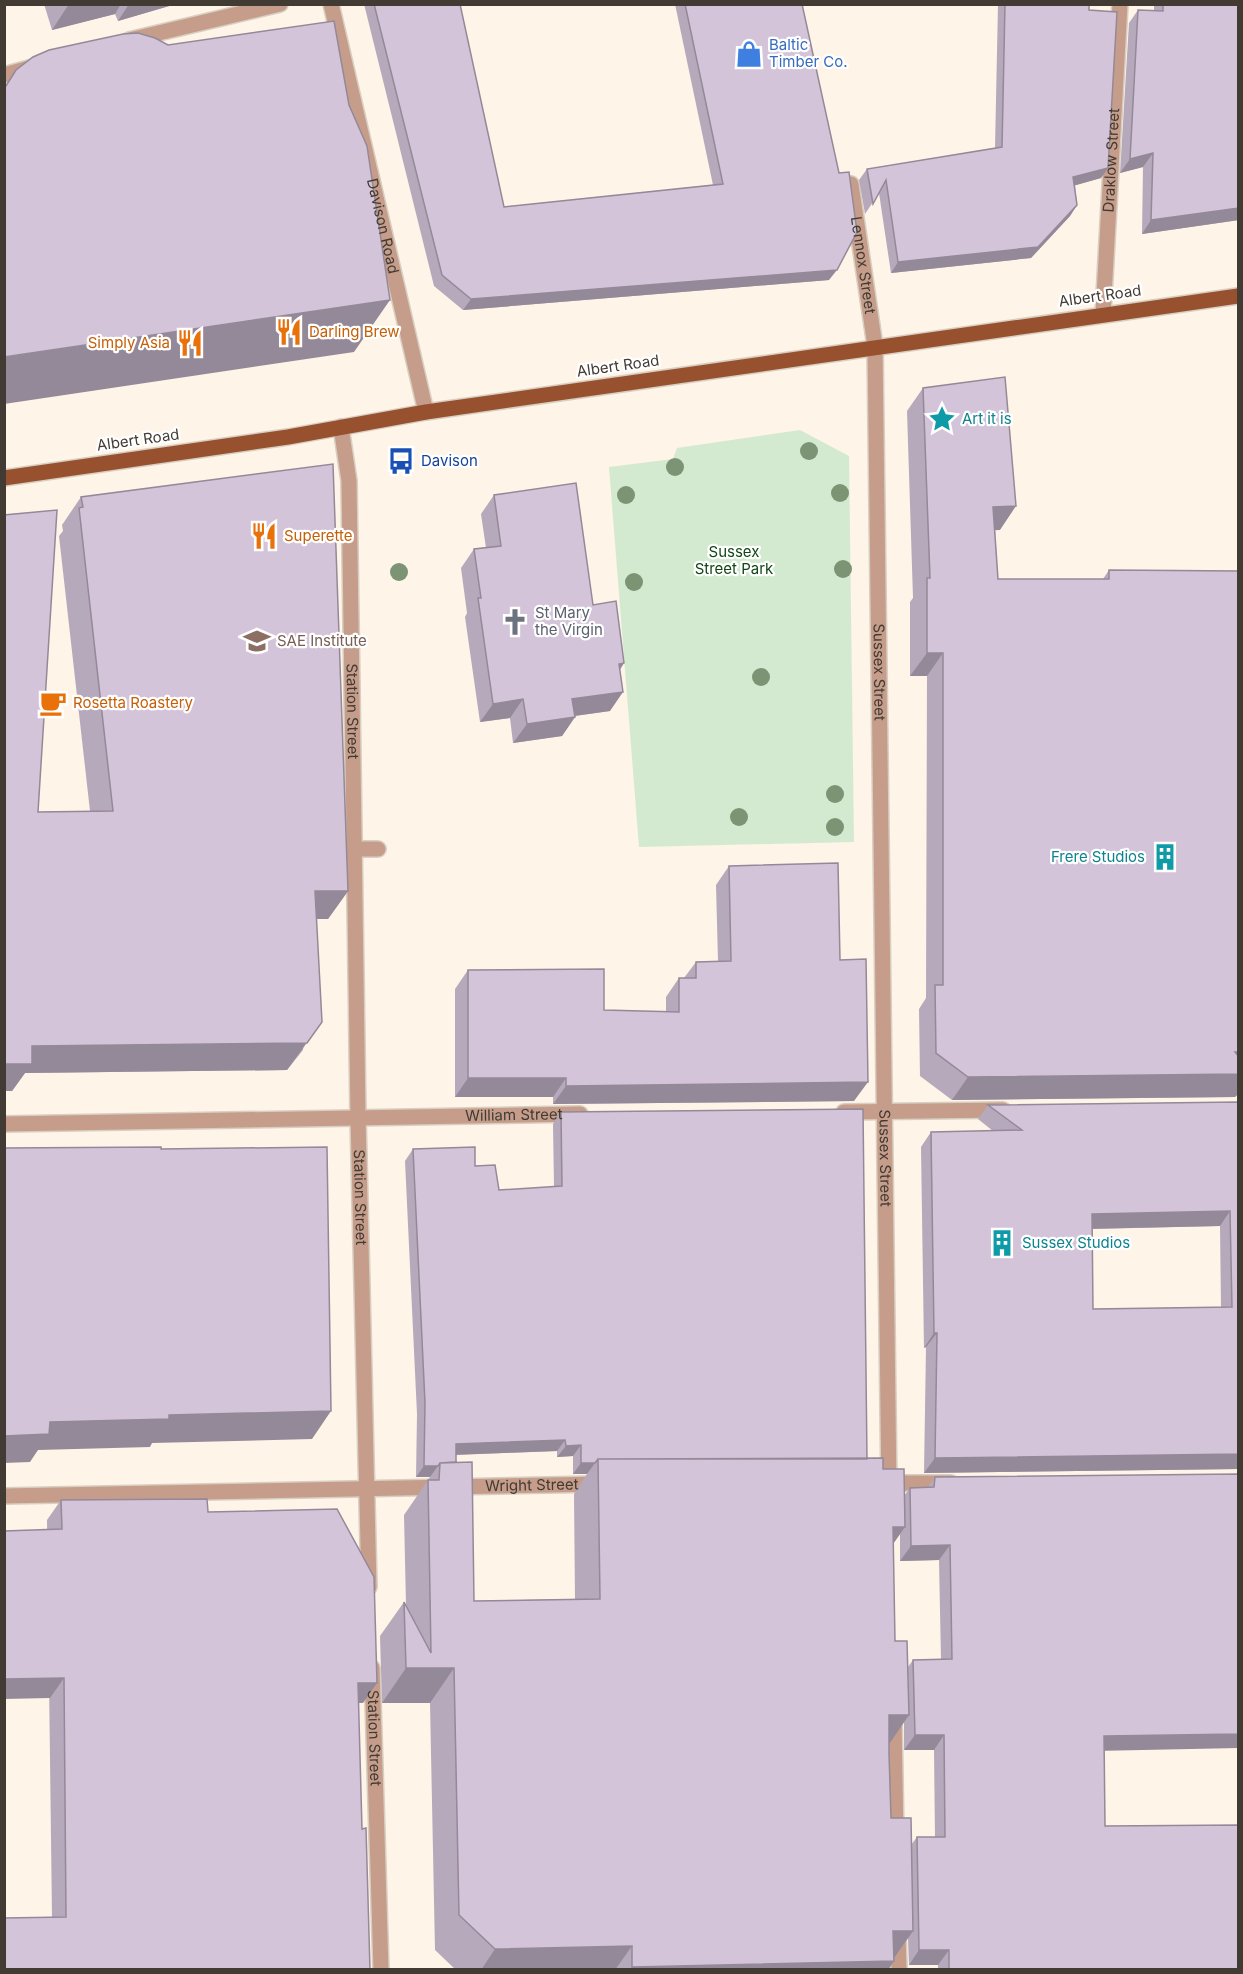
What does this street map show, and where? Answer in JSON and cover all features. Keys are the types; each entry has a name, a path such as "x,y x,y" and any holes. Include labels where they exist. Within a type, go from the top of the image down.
{"main road":[{"name":"Albert Road","path":"4,478 426,412 875,346 1239,296"}],"street":[{"path":"113,44 280,4"},
{"name":"Davison Road","path":"331,4 426,412"},
{"name":"Draklow Street","path":"1103,314 1120,4"},
{"path":"4,75 48,62"},
{"name":"Lennox Street","path":"851,184 875,346"},
{"name":"Sussex Street","path":"875,346 889,1507"},
{"name":"Station Street","path":"341,427 349,480 358,1116 370,1598"},
{"path":"354,849 378,849"},
{"path":"826,1112 1016,1110"},
{"name":"William Street","path":"4,1124 358,1116 600,1114"},
{"path":"866,1483 970,1482"},
{"name":"Wright Street","path":"4,1496 612,1483"},
{"name":"Station Street","path":"372,1658 381,1970"},
{"path":"893,1697 897,1851"},
{"path":"898,1910 899,1970"}],"green space":[{"name":"Sussex Street Park","path":"800,430 849,456 854,842 639,847 609,467 673,459 677,448"}],"building":[{"path":"374,4 460,4 504,207 723,184 685,4 802,4 839,173 849,172 857,232 837,270 471,299 442,275"},
{"path":"1005,4 1089,4 1089,10 1117,12 1108,168 1073,177 1077,205 1038,247 898,262 886,180 873,204 867,169 1002,147"},
{"path":"1163,4 1239,4 1239,208 1151,220 1153,153 1130,159 1138,10 1163,11"},
{"path":"334,21 349,105 367,146 390,300 4,357 4,89 16,70 33,57 49,50 123,34 138,33 168,45"},
{"path":"1005,377 1016,506 993,507 998,579 1109,579 1109,570 1239,571 1239,1052 1235,1052 1239,1057 1239,1074 968,1077 936,1053 935,985 943,985 943,653 927,653 927,578 930,578 923,388"},
{"path":"333,464 348,891 315,891 322,1022 307,1043 32,1046 32,1064 4,1064 4,515 57,510 38,812 113,811 79,508 83,507 81,497"},
{"name":"St Mary the Virgin","path":"576,483 593,605 616,601 624,663 619,664 623,692 572,699 575,717 527,724 523,699 493,704 478,598 481,598 474,549 501,546 494,495"},
{"path":"838,863 840,960 866,959 868,1082 566,1086 566,1078 468,1078 468,970 604,969 604,1010 679,1012 679,978 696,978 696,962 731,961 729,866"},
{"path":"1239,1102 1239,1454 935,1458 937,1333 934,1333 931,1132 1022,1130 988,1105","holes":["1230,1211 1232,1307 1093,1309 1092,1214"]},
{"path":"863,1109 867,1459 598,1459 595,1463 581,1463 581,1445 566,1446 565,1440 456,1444 456,1462 424,1466 425,1403 413,1149 475,1147 475,1166 495,1165 499,1190 562,1186 561,1112"},
{"path":"161,1147 161,1149 327,1147 331,1411 169,1415 169,1419 50,1422 49,1434 4,1436 4,1148"},
{"path":"883,1458 883,1469 904,1469 905,1527 893,1527 895,1641 907,1641 909,1715 889,1715 889,1753 891,1818 911,1818 913,1931 893,1931 894,1961 632,1967 632,1946 495,1949 459,1915 454,1668 406,1668 404,1602 431,1653 428,1480 439,1480 440,1463 472,1462 474,1601 600,1599 598,1459"},
{"path":"1239,1474 1239,1734 1104,1736 1105,1826 1239,1825 1239,1970 949,1970 949,1950 919,1950 917,1837 945,1837 944,1735 915,1735 913,1660 952,1659 950,1545 911,1546 910,1488 934,1487 935,1477"},
{"path":"207,1499 208,1512 337,1509 374,1577 377,1683 358,1683 362,1829 366,1828 370,1970 4,1970 4,1918 66,1917 64,1678 4,1679 4,1531 62,1529 61,1500"}],"place":[{"name":"Baltic Timber Co.","path":"749,54"},
{"name":"Darling Brew","path":"289,332"},
{"name":"Simply Asia","path":"190,343"},
{"name":"Art it is","path":"942,419"},
{"name":"Davison","path":"401,461"},
{"name":"Superette","path":"264,536"},
{"name":"St Mary the Virgin","path":"515,622"},
{"name":"SAE Institute","path":"257,641"},
{"name":"Rosetta Roastery","path":"53,703"},
{"name":"Frere Studios","path":"1165,857"},
{"name":"Sussex Studios","path":"1002,1243"}]}
